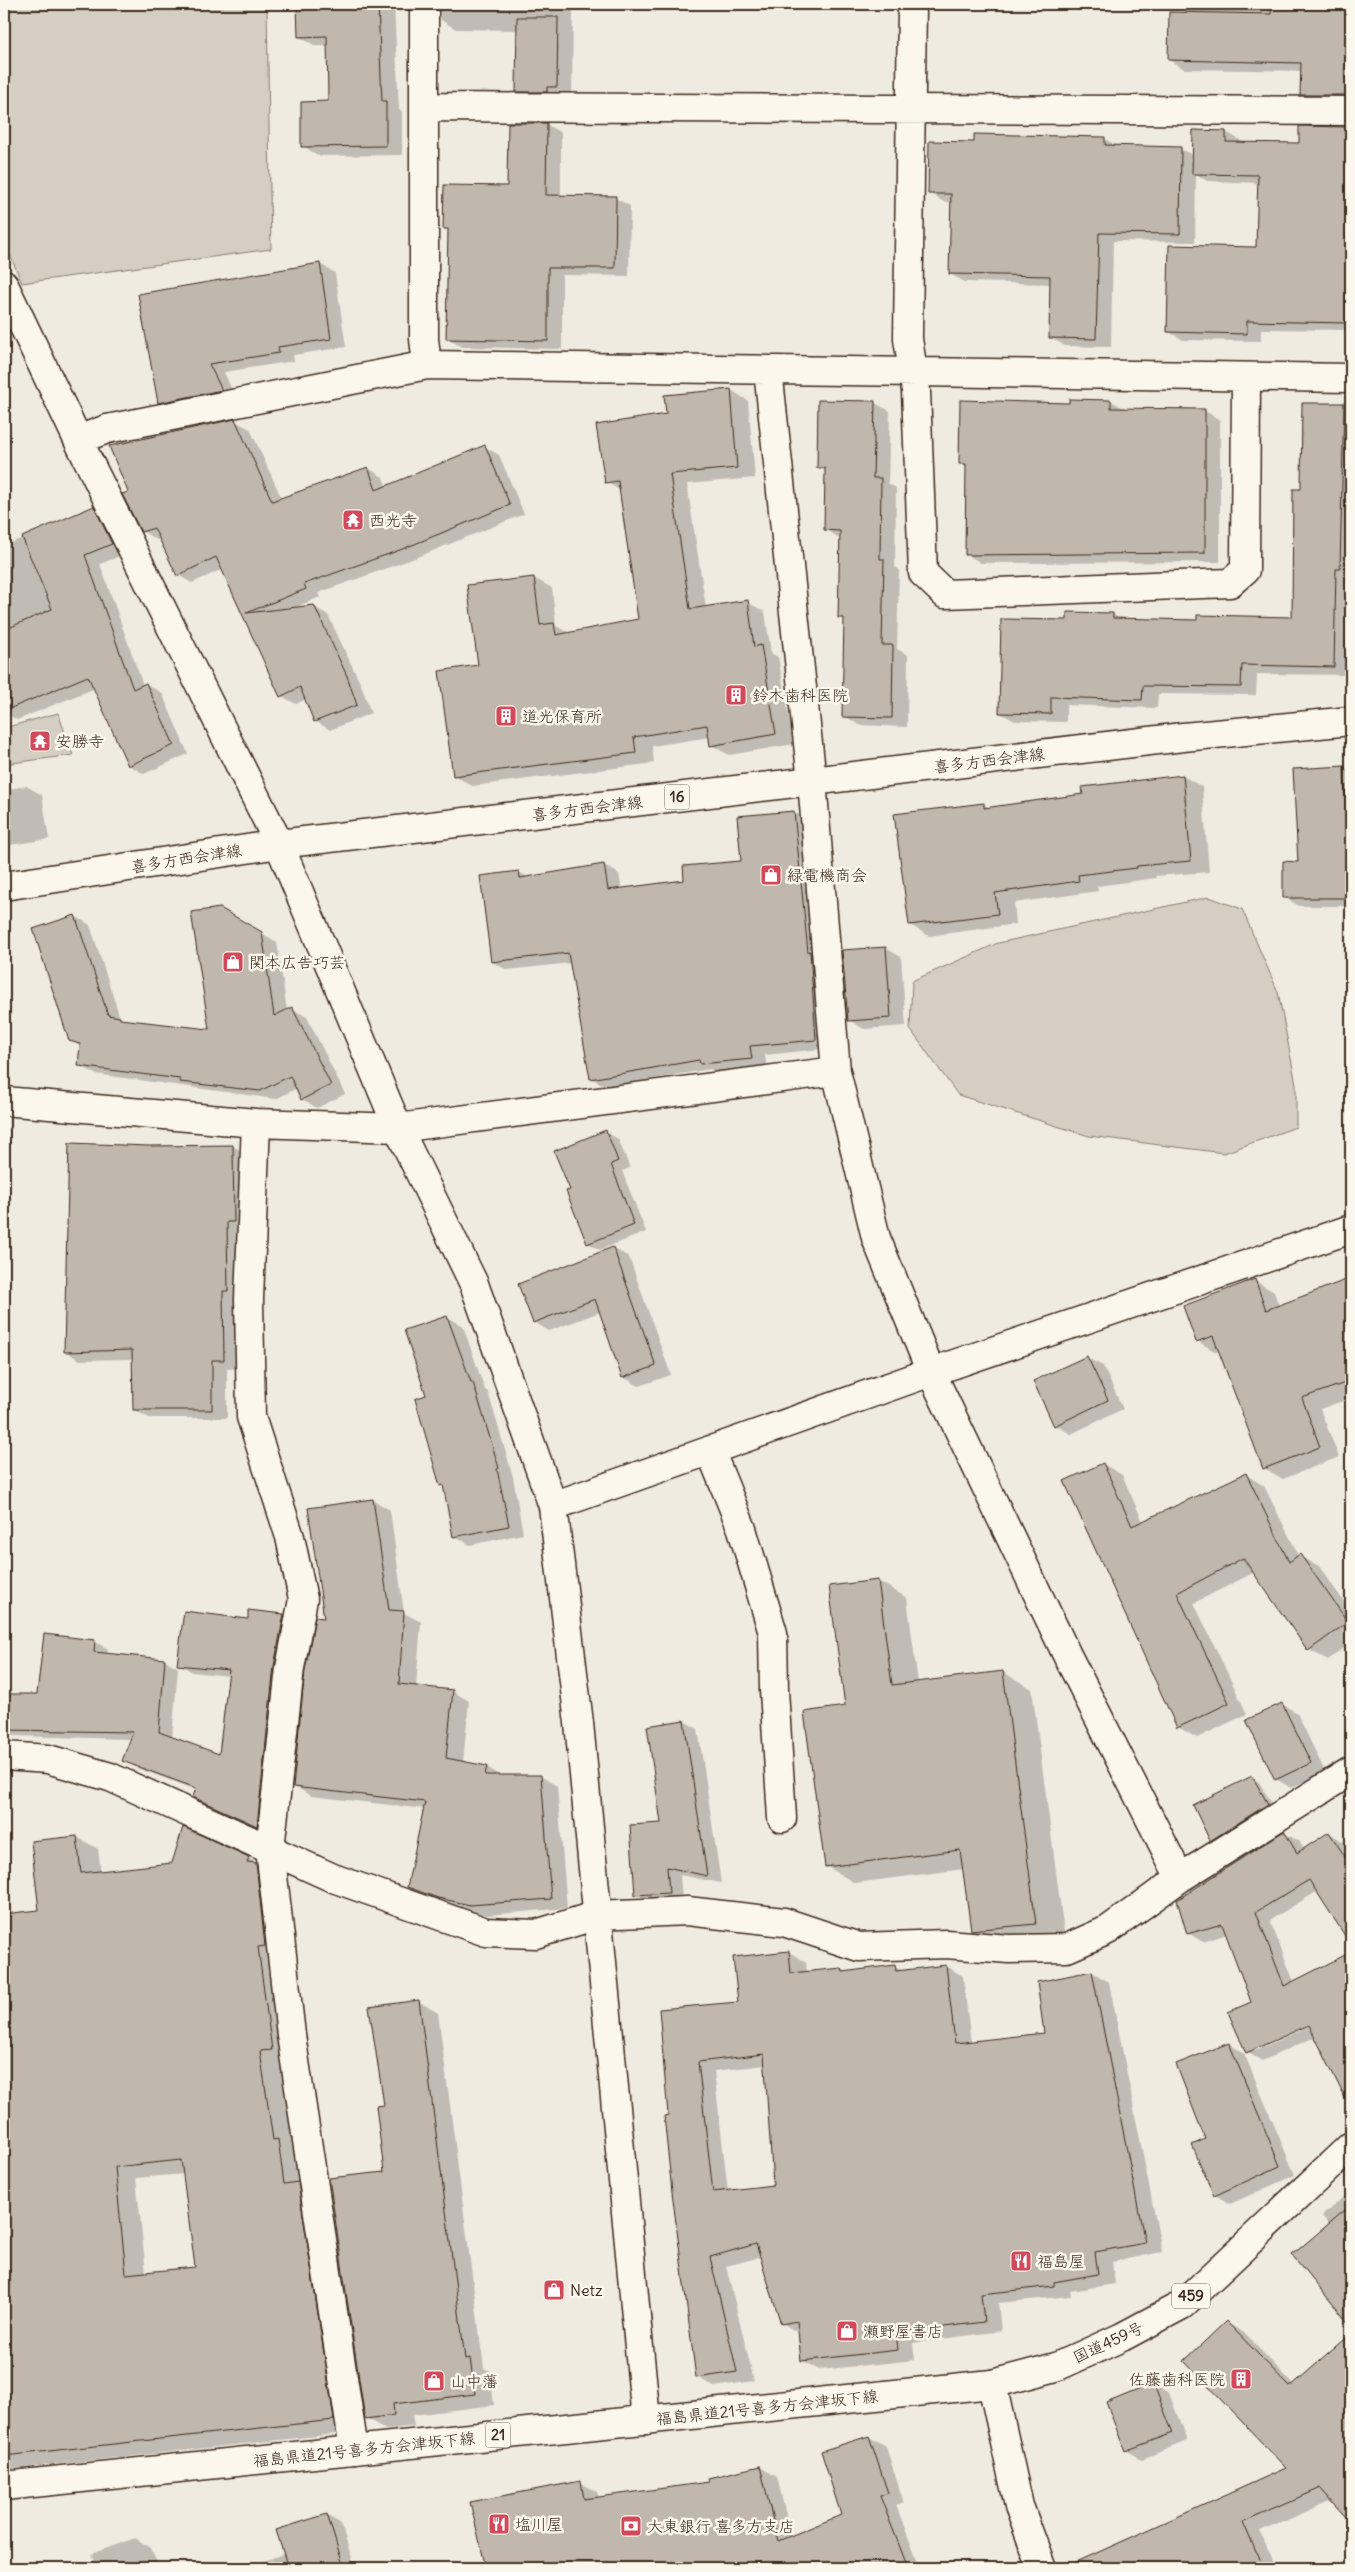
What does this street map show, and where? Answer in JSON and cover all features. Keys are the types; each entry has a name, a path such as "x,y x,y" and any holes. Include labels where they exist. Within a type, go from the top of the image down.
{"main road":[{"path":"424,4 424,339 427,365"},
{"path":"912,4 908,339 913,370 923,573 945,594 1230,583 1246,570 1246,377"},
{"path":"425,107 1351,112"},
{"path":"4,284 78,440 279,844 398,1128 474,1284 553,1506 579,1723 646,2420"},
{"path":"78,440 107,429 427,365 913,370 1351,378"},
{"path":"768,370 812,781 836,1071 876,1238 931,1372 1067,1654 1180,1878"},
{"name":"喜多方西会津線","path":"4,886 279,844 1183,737 1351,721"},
{"path":"4,1101 256,1123 398,1128 836,1071"},
{"path":"256,1123 249,1299 251,1417 290,1537 303,1599 290,1668 270,1849 291,2036 354,2450"},
{"path":"553,1506 931,1372 1351,1229"},
{"path":"710,1450 742,1529 773,1634 774,1690 782,1818"},
{"path":"4,1756 48,1760 110,1777 333,1878 486,1932 536,1934 597,1915 687,1911 784,1922 859,1946 946,1944 1009,1949 1067,1948 1108,1930 1180,1878 1351,1771"},
{"name":"国道459号","path":"992,2384 1056,2367 1122,2337 1182,2305 1351,2146"},
{"path":"992,2384 1018,2506 1042,2568"},
{"name":"福島県道21号喜多方会津坂下線","path":"4,2486 992,2384"}],"shaded area":[{"path":"4,4 267,4 271,249 22,283 4,241"},
{"name":"安勝寺","path":"58,713 73,755 4,764 4,728"},
{"path":"1209,897 1242,909 1278,992 1296,1084 1296,1127 1224,1153 1089,1136 958,1095 910,1029 912,981 998,943"}],"building":[{"path":"297,4 378,4 382,101 386,101 386,146 301,147 301,102 328,101 327,36 298,37"},
{"path":"1271,4 1347,4 1347,32 1350,32 1349,95 1300,95 1301,63 1168,60 1169,12 1271,14"},
{"path":"517,17 558,17 557,87 547,87 547,92 516,92"},
{"path":"508,123 547,123 546,195 616,196 615,268 548,268 548,341 446,339 448,229 443,229 444,185 507,186"},
{"path":"1299,126 1348,127 1348,129 1351,129 1351,237 1349,237 1347,323 1247,321 1247,334 1167,332 1169,245 1256,247 1258,175 1192,174 1193,130 1226,131 1226,142 1299,143"},
{"path":"974,134 1105,137 1105,145 1181,147 1180,234 1099,233 1096,339 1049,338 1050,276 949,274 951,194 928,194 929,141 974,142"},
{"path":"320,263 331,339 278,347 279,353 209,364 222,390 158,403 138,294"},
{"path":"731,389 737,468 670,474 690,609 748,600 754,647 761,645 776,734 710,746 707,725 634,737 636,753 453,776 439,671 478,665 467,585 534,577 540,625 554,623 556,635 638,619 618,481 605,483 596,425 666,414 664,395"},
{"path":"1069,399 1111,400 1111,408 1205,409 1205,553 965,555 966,464 959,464 960,400 1069,403"},
{"path":"818,400 875,401 873,478 881,478 880,559 884,559 882,645 893,645 892,718 842,717 844,618 838,618 840,531 824,530 825,468 817,468"},
{"path":"1302,403 1344,403 1340,569 1336,569 1334,667 1242,665 1241,687 1143,686 1142,700 1051,697 1051,714 999,713 1001,619 1067,620 1067,612 1113,613 1113,618 1197,620 1197,615 1292,617 1293,489 1301,489"},
{"path":"235,419 272,501 368,467 376,490 485,445 510,505 400,550 304,584 306,589 246,613 314,605 347,676 357,705 314,722 300,687 280,697 216,557 177,576 154,528 141,532 122,494 128,492 109,446"},
{"path":"94,506 112,544 85,555 133,689 146,683 174,745 128,766 88,676 4,711 4,630 52,609 22,537"},
{"path":"1344,766 1348,862 1351,862 1351,898 1283,898 1283,861 1298,862 1293,769"},
{"path":"1183,775 1191,861 1137,866 1137,868 1078,875 1079,881 995,893 998,914 909,925 894,814 984,803 984,808 1083,794 1082,787"},
{"path":"794,811 808,952 810,951 816,1040 750,1046 752,1059 700,1064 699,1060 590,1079 568,953 491,962 480,876 519,871 520,878 604,864 608,890 684,880 683,866 741,861 737,816"},
{"path":"220,908 262,932 274,1016 292,1007 331,1085 301,1100 290,1076 260,1091 180,1082 180,1079 78,1066 80,1044 69,1041 33,929 75,915 108,1015 120,1017 120,1019 209,1029 191,912"},
{"path":"886,947 891,1018 848,1021 842,950"},
{"path":"606,1130 618,1161 611,1164 634,1225 587,1244 566,1191 570,1190 554,1151"},
{"path":"69,1143 149,1146 233,1145 234,1222 227,1222 228,1291 223,1291 224,1360 212,1360 212,1410 133,1410 132,1350 64,1352"},
{"path":"613,1247 656,1366 622,1378 595,1299 533,1323 518,1284"},
{"path":"1351,1278 1351,1381 1302,1398 1320,1447 1263,1469 1213,1336 1196,1342 1183,1306 1255,1279 1266,1310"},
{"path":"447,1316 471,1382 473,1382 499,1468 497,1469 509,1526 453,1537 443,1485 440,1486 415,1399 426,1395 404,1330"},
{"path":"1087,1356 1108,1400 1054,1426 1033,1381"},
{"path":"1103,1463 1132,1526 1246,1473 1289,1562 1300,1554 1348,1622 1308,1651 1243,1558 1177,1593 1229,1703 1177,1728 1064,1481"},
{"path":"373,1499 389,1610 404,1611 399,1684 453,1690 446,1758 487,1766 485,1775 541,1775 551,1899 470,1905 438,1898 407,1887 425,1802 293,1787 305,1670 315,1617 324,1618 308,1508"},
{"path":"878,1580 892,1685 1003,1671 1036,1924 971,1930 960,1850 825,1867 804,1712 845,1706 829,1586"},
{"path":"248,1610 284,1614 274,1666 257,1826 193,1797 196,1788 122,1761 133,1732 4,1730 4,1694 37,1694 44,1634 95,1640 94,1652 165,1659 159,1732 219,1754 229,1670 177,1665 184,1611 248,1619"},
{"path":"1282,1703 1311,1763 1275,1780 1246,1720"},
{"path":"684,1720 707,1876 667,1867 669,1893 635,1895 630,1825 661,1823 647,1726"},
{"path":"1252,1776 1268,1804 1210,1841 1193,1805"},
{"path":"183,1827 249,1857 247,1862 256,1863 265,1946 258,1947 272,2050 260,2051 273,2140 278,2139 284,2184 298,2182 334,2420 4,2456 4,1914 39,1910 31,1841 77,1836 81,1873 172,1863","holes":["181,2160 195,2267 126,2274 115,2167"]},
{"path":"1284,1831 1297,1853 1329,1832 1351,1866 1351,1945 1309,1880 1256,1912 1284,1986 1351,1952 1351,2110 1309,2025 1246,2053 1228,2012 1251,2002 1222,1924 1187,1934 1177,1900"},
{"path":"789,1951 791,1973 842,1968 843,1972 895,1965 896,1971 946,1965 955,2043 1044,2033 1037,1982 1092,1971 1145,2243 1095,2252 1098,2274 1054,2282 1054,2286 981,2294 984,2322 896,2333 898,2350 801,2361 797,2321 781,2324 756,2244 710,2257 737,2372 696,2378 664,2116 668,2115 659,2009 738,2002 733,1957","holes":["764,2054 773,2185 713,2192 698,2062"]},
{"path":"419,2000 465,2359 470,2358 475,2394 393,2404 394,2415 365,2419 329,2178 384,2172 376,2106 384,2105 369,2007"},
{"path":"1229,2043 1280,2166 1214,2196 1192,2145 1205,2139 1176,2064"},
{"path":"1351,2205 1351,2326 1292,2255"},
{"path":"1226,2321 1290,2387 1351,2334 1351,2523 1320,2488 1243,2522 1263,2568 1063,2568 1286,2468 1184,2361"},
{"path":"1153,2383 1173,2433 1125,2451 1106,2402"},
{"path":"869,2436 888,2493 880,2496 908,2568 486,2568 470,2502 581,2481 584,2499 709,2482 708,2478 760,2466 778,2541 841,2515 821,2451"},
{"path":"327,2514 344,2568 288,2568 276,2530"}],"place":[{"name":"西光寺","path":"353,520"},
{"name":"鈴木歯科医院","path":"736,695"},
{"name":"道光保育所","path":"506,716"},
{"name":"安勝寺","path":"40,741"},
{"name":"緑電機商会","path":"771,875"},
{"name":"関本広告巧芸","path":"233,962"},
{"name":"福島屋","path":"1021,2261"},
{"name":"Netz","path":"554,2290"},
{"name":"瀬野屋書店","path":"847,2331"},
{"name":"佐藤歯科医院","path":"1241,2379"},
{"name":"山中藩","path":"434,2381"},
{"name":"塩川屋","path":"499,2524"},
{"name":"大東銀行 喜多方支店","path":"631,2526"}]}
